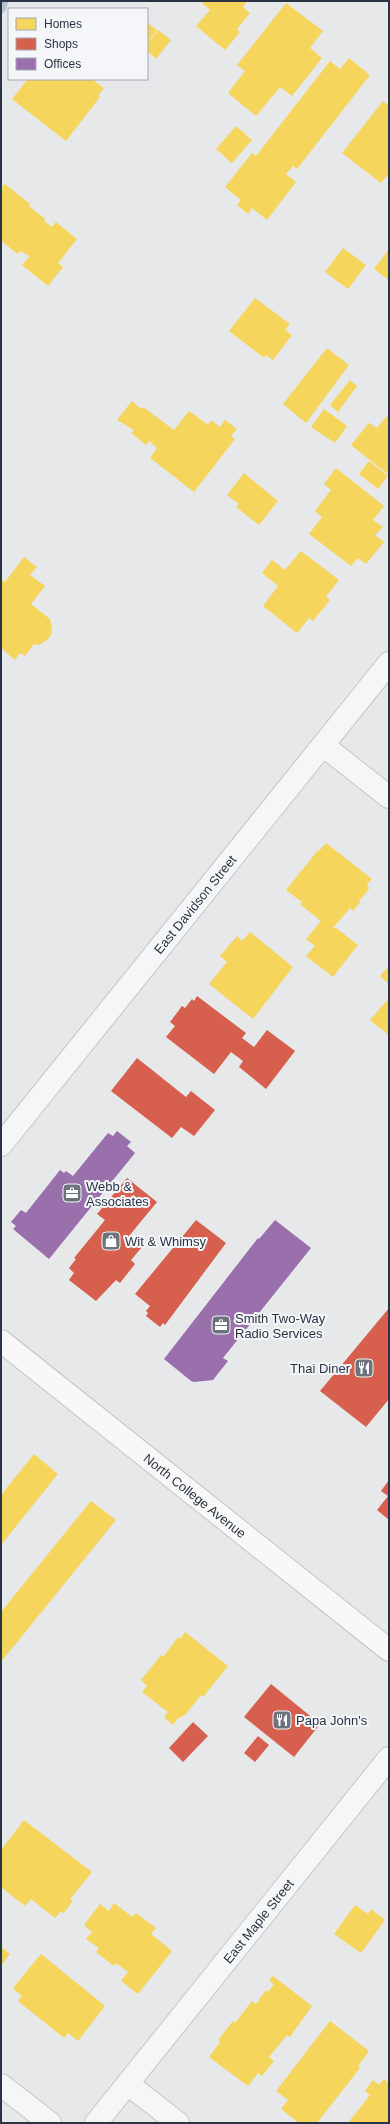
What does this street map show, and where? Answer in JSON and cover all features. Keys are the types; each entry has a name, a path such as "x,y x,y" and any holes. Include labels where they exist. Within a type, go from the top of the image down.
{"main road":[{"name":"North College Avenue","path":"1,1341 389,1650"}],"street":[{"name":"East Davidson Street","path":"1,1145 324,746 389,663"},
{"path":"324,746 389,797"},
{"name":"East Maple Street","path":"96,2123 389,1758"},
{"path":"1,2084 50,2123"},
{"path":"128,2084 178,2123"}],"building: Homes":[{"path":"200,1 247,1 243,7 250,13 237,29 240,32 225,50 196,26 210,10"},
{"path":"286,3 323,31 310,48 322,58 292,96 280,87 256,116 228,93 245,71 237,65"},
{"path":"148,23 157,30 148,42"},
{"path":"158,30 171,40 156,59 148,52 148,43"},
{"path":"349,58 370,75 297,169 293,166 286,174 296,182 267,220 252,208 248,214 237,205 241,200 225,187 252,153 256,156 330,61 340,69"},
{"path":"27,80 93,80 104,88 98,96 100,97 66,141 12,99"},
{"path":"383,101 389,106 389,173 381,183 342,153"},
{"path":"236,126 252,140 232,163 216,149"},
{"path":"5,184 30,204 29,206 45,219 44,221 52,227 56,222 77,239 58,263 63,267 48,286 22,265 30,256 20,251 18,254 1,241 1,189"},
{"path":"343,248 366,265 348,289 325,272"},
{"path":"389,249 389,280 374,269"},
{"path":"255,298 290,324 285,330 292,335 273,360 266,355 264,358 229,331"},
{"path":"327,348 349,365 306,423 283,404"},
{"path":"350,380 357,386 338,412 330,405"},
{"path":"132,401 141,409 143,407 174,430 189,411 208,425 211,420 220,427 225,420 237,429 231,436 235,439 194,492 150,458 157,448 149,441 146,445 131,433 134,430 117,420"},
{"path":"324,409 347,426 335,443 311,427"},
{"path":"389,413 389,475 351,445 369,423 377,428"},
{"path":"369,461 388,476 378,489 359,474"},
{"path":"336,468 384,506 373,520 383,527 375,535 384,542 366,564 358,558 351,566 309,534 322,517 315,511 331,490 324,484"},
{"path":"244,473 278,501 259,525 236,507 239,504 227,495"},
{"path":"301,551 339,580 326,597 330,600 313,621 309,618 297,633 263,606 278,586 262,573 272,560 285,570"},
{"path":"24,557 37,567 30,575 45,586 31,604 50,619 52,629 51,635 47,640 39,645 34,644 25,656 20,653 15,660 1,648 1,579 5,582"},
{"path":"326,843 372,879 367,884 369,889 361,899 358,899 361,901 353,911 350,908 333,928 336,928 358,945 333,977 306,956 315,946 306,939 321,921 300,904 302,902 286,890 318,850 319,851"},
{"path":"250,932 293,967 253,1019 209,984 227,962 220,956 237,936 242,941"},
{"path":"389,965 389,984 380,976"},
{"path":"389,998 389,1035 370,1020"},
{"path":"34,1454 58,1474 1,1545 1,1495"},
{"path":"91,1501 116,1520 1,1662 1,1612"},
{"path":"185,1632 228,1666 203,1697 201,1695 185,1715 177,1719 173,1725 164,1717 168,1712 142,1692 147,1686 141,1680 161,1655 163,1657 178,1637 180,1639"},
{"path":"24,1820 92,1872 70,1899 73,1901 63,1914 61,1911 55,1918 31,1899 25,1906 1,1887 1,1850"},
{"path":"114,1903 132,1917 136,1913 156,1928 151,1934 172,1951 138,1994 121,1981 128,1972 116,1963 114,1966 96,1952 99,1948 86,1939 92,1932 84,1925 100,1904 109,1911"},
{"path":"355,1905 368,1914 371,1909 385,1920 361,1953 334,1934"},
{"path":"1,1947 10,1954 1,1966"},
{"path":"41,1954 105,2006 78,2041 68,2033 64,2038 18,2001 22,1996 13,1988"},
{"path":"273,1976 312,2006 290,2037 287,2035 269,2057 274,2061 262,2076 258,2073 248,2086 209,2057 220,2042 218,2040 233,2021 235,2023 252,2001 256,2004 266,1990 268,1992 274,1984 269,1981"},
{"path":"330,2021 369,2051 358,2066 360,2068 317,2123 299,2123 281,2109 288,2100 276,2091"},
{"path":"384,2079 389,2083 389,2123 348,2123 370,2095 365,2091 373,2080 379,2085"}],"building: Shops":[{"path":"197,996 246,1033 242,1038 254,1047 267,1030 295,1051 266,1089 239,1067 243,1061 231,1052 214,1074 166,1037 175,1026 170,1022 182,1006 185,1008 192,999 194,1001"},
{"path":"137,1058 186,1097 191,1091 215,1110 194,1136 181,1127 172,1138 111,1091"},
{"name":"Wit & Whimsy","path":"127,1178 157,1202 129,1236 142,1247 131,1260 135,1264 120,1283 116,1280 96,1301 69,1280 74,1273 69,1268 76,1259 74,1258 105,1220 97,1214"},
{"path":"196,1220 226,1243 165,1325 163,1323 160,1327 146,1316 148,1313 146,1311 150,1306 135,1294"},
{"name":"Thai Diner","path":"389,1308 389,1399 366,1427 320,1391"},
{"path":"389,1480 389,1520 377,1510 388,1496 381,1491"},
{"name":"Papa John's","path":"271,1684 320,1724 294,1757 244,1717"},
{"path":"193,1722 208,1736 183,1762 169,1748"},
{"path":"258,1736 269,1745 255,1762 244,1753"}],"building: Offices":[{"name":"Webb & Associates","path":"117,1131 131,1142 127,1146 135,1153 49,1259 13,1229 16,1226 11,1222 21,1210 26,1213 60,1170 64,1173 66,1171 73,1176 108,1133 113,1136"},
{"name":"Smith Two-Way Radio Services","path":"275,1220 311,1248 223,1358 228,1361 213,1380 191,1381 164,1359 258,1238 259,1239"}],"waterway":[{"path":"1,9 4,1"}],"place":[{"name":"Webb & Associates","path":"72,1193"},
{"name":"Wit & Whimsy","path":"111,1241"},
{"name":"Smith Two-Way Radio Services","path":"221,1325"},
{"name":"Thai Diner","path":"364,1368"},
{"name":"Papa John's","path":"282,1720"}]}
